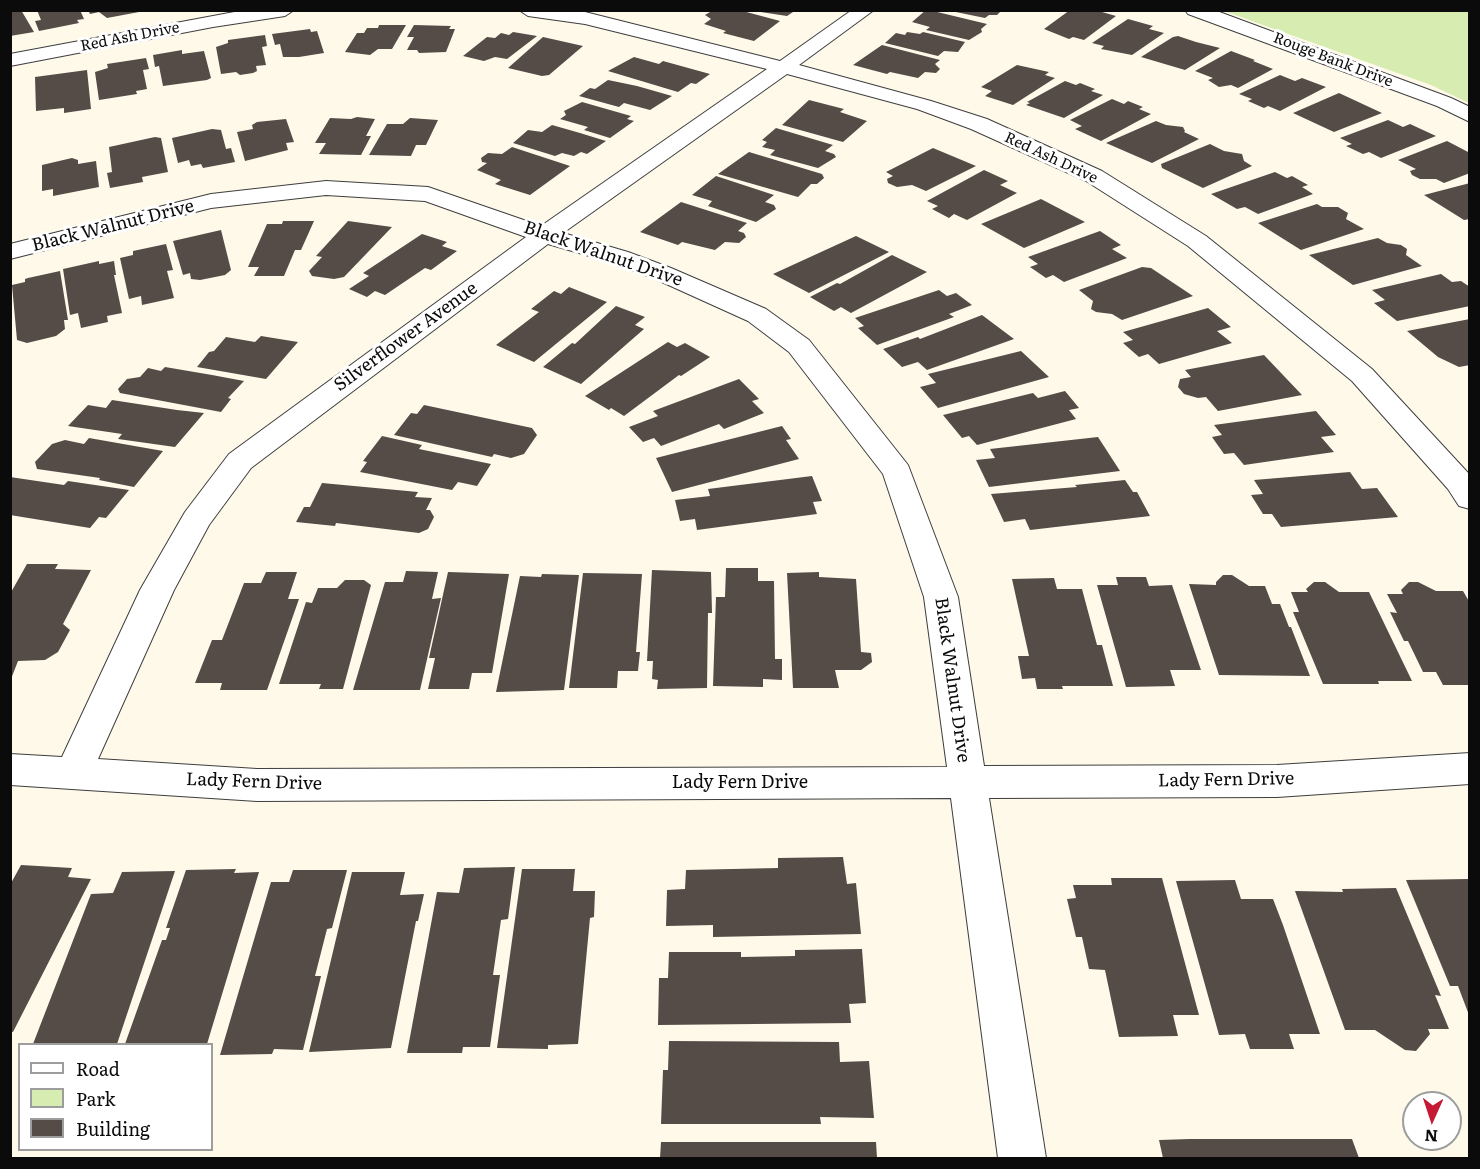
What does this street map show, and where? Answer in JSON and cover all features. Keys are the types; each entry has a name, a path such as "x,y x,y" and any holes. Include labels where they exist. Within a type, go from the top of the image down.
{"street":[{"name":"Red Ash Drive","path":"10,60 213,21 285,10"},
{"name":"Red Ash Drive","path":"528,10 585,18 924,105 979,124 1094,176 1197,241 1362,375 1459,482 1470,499"},
{"name":"Silverflower Avenue","path":"73,773 157,590 196,520 240,461 544,235 785,68 864,10"},
{"name":"Rouge Bank Drive","path":"1194,10 1444,102 1470,116"},
{"name":"Black Walnut Drive","path":"10,252 211,201 326,188 428,194 544,235 619,256 662,273 757,315 799,346 897,472 941,597 1022,1158"},
{"name":"Lady Fern Drive","path":"10,770 257,785 1277,781 1470,768"}],"green space":[{"path":"1224,11 1469,11 1469,103 1431,85"}],"building":[{"path":"10,10 21,10 34,32 10,36"},
{"path":"37,10 80,10 84,19 77,20 79,23 39,31 35,21 41,20"},
{"path":"88,10 139,10 139,12 107,18 99,12 90,14"},
{"path":"724,10 739,10 780,21 754,41 723,33 726,31 704,24 711,19 705,15"},
{"path":"796,10 787,16 754,11"},
{"path":"926,10 987,24 981,29 982,32 969,40 926,30 930,27 912,22"},
{"path":"946,10 1002,10 997,15 989,15 985,18"},
{"path":"1070,10 1095,10 1116,16 1084,40 1073,37 1069,39 1044,29"},
{"path":"1128,19 1153,26 1149,29 1164,33 1132,55 1101,49 1104,46 1092,43"},
{"path":"379,25 406,25 392,49 378,49 370,55 345,52 357,33 364,33 367,28 378,28"},
{"path":"414,25 451,26 449,29 455,29 446,52 419,53 417,50 407,50 414,37 407,37"},
{"path":"310,29 311,32 317,31 324,53 283,57 280,44 275,45 272,34"},
{"path":"513,32 537,36 507,59 495,57 484,61 463,56 487,37 495,38 501,33 509,35"},
{"path":"907,32 920,34 923,32 965,42 958,52 944,51 938,56 885,43 896,33 905,35"},
{"path":"265,35 267,46 262,47 266,65 256,66 257,71 253,73 221,74 216,47 228,43 228,40"},
{"path":"1178,36 1220,48 1185,70 1141,57"},
{"path":"543,37 583,46 549,75 542,76 508,68"},
{"path":"882,45 940,60 935,64 940,69 936,73 925,72 918,78 890,72 887,74 853,65"},
{"path":"182,50 182,54 204,51 211,78 163,86 159,66 155,67 153,55"},
{"path":"1231,51 1273,69 1238,88 1231,85 1219,87 1208,80 1213,78 1195,71"},
{"path":"634,57 659,64 663,61 710,74 696,84 691,83 678,92 608,71"},
{"path":"146,58 149,69 143,70 147,89 136,91 137,94 99,100 95,72 108,68 107,64"},
{"path":"1017,65 1049,72 1045,75 1055,78 1013,105 985,96 992,91 981,87"},
{"path":"87,70 91,109 64,113 64,108 36,111 35,77"},
{"path":"1280,75 1295,81 1302,78 1326,87 1280,111 1268,106 1264,108 1248,101 1252,99 1239,94"},
{"path":"608,80 672,96 650,110 624,103 619,107 579,96"},
{"path":"1065,81 1076,85 1080,83 1095,89 1091,91 1103,95 1064,118 1026,105 1030,103 1027,102"},
{"path":"1339,93 1382,113 1334,132 1293,113"},
{"path":"1112,99 1124,104 1128,101 1143,107 1139,109 1151,114 1101,141 1075,129 1082,126 1070,120"},
{"path":"809,100 844,109 840,112 867,121 843,142 782,125"},
{"path":"582,102 631,116 627,119 634,121 610,138 584,130 588,127 560,119 566,115 564,111"},
{"path":"330,118 375,119 366,136 371,136 361,155 319,154 326,143 315,143"},
{"path":"410,118 438,120 426,145 416,145 411,156 369,155 387,124 403,124"},
{"path":"286,119 294,142 286,143 288,150 245,161 237,132 253,129 252,125 257,122"},
{"path":"1388,120 1403,127 1410,124 1436,136 1381,158 1369,152 1363,154 1346,146 1352,144 1340,138"},
{"path":"1156,121 1183,127 1184,132 1199,139 1152,163 1106,143"},
{"path":"552,125 606,141 587,154 581,152 574,156 562,153 555,156 513,143 528,130 542,132"},
{"path":"776,128 833,145 825,151 836,157 818,168 770,155 775,150 762,147 767,142 762,140"},
{"path":"212,129 221,130 226,149 231,148 235,162 203,168 201,164 191,166 189,160 178,163 172,138"},
{"path":"155,137 161,138 168,172 142,177 143,182 110,188 107,173 112,172 109,147"},
{"path":"1447,141 1470,153 1470,173 1444,183 1436,179 1420,179 1412,175 1410,171 1416,169 1398,160"},
{"path":"1210,144 1224,151 1242,154 1244,161 1252,166 1203,188 1162,168 1161,164"},
{"path":"512,147 570,166 530,195 495,184 501,180 477,170 487,163 482,162 481,158 488,153 502,154"},
{"path":"933,148 976,166 926,191 912,185 897,187 888,183 887,179 893,176 886,172"},
{"path":"749,152 822,174 824,178 817,184 811,184 798,197 718,174"},
{"path":"72,158 78,160 78,164 96,161 99,187 53,196 53,189 42,191 42,165"},
{"path":"984,170 1008,181 1000,185 1017,193 967,220 954,214 949,218 932,209 938,206 927,201"},
{"path":"1275,172 1287,178 1292,176 1308,185 1302,187 1313,194 1258,214 1245,207 1237,209 1211,194"},
{"path":"716,176 774,195 765,202 774,205 776,209 756,222 708,206 712,201 692,195"},
{"path":"1470,183 1470,219 1464,220 1424,195"},
{"path":"1041,199 1085,222 1024,248 981,224"},
{"path":"681,202 747,223 738,231 744,233 746,237 739,243 725,242 715,250 682,242 678,245 640,232"},
{"path":"1317,204 1322,207 1338,207 1348,213 1346,219 1364,229 1301,250 1258,223"},
{"path":"283,221 314,221 301,250 295,250 284,276 254,276 259,267 248,267 267,224 282,224"},
{"path":"348,221 392,227 344,277 334,279 312,276 309,271 322,257 316,256"},
{"path":"221,230 231,270 225,275 200,280 191,279 190,273 183,275 173,241"},
{"path":"1100,231 1121,245 1112,249 1127,258 1064,282 1053,275 1046,278 1030,267 1038,264 1028,257"},
{"path":"422,234 447,242 442,246 457,251 431,270 425,268 385,295 375,291 367,297 349,289 369,276 363,273"},
{"path":"856,236 889,252 809,293 773,274"},
{"path":"1378,238 1387,243 1401,245 1407,249 1406,255 1422,266 1353,285 1309,255"},
{"path":"166,244 173,270 167,271 174,298 142,305 141,296 129,299 120,258 133,255 133,251"},
{"path":"892,255 927,272 851,313 841,307 834,311 810,297 837,283 840,284"},
{"path":"99,261 99,264 114,261 116,275 114,275 122,313 107,316 108,322 81,328 78,313 70,315 63,269"},
{"path":"1142,267 1151,268 1193,296 1122,320 1112,314 1091,309 1093,301 1079,290"},
{"path":"60,271 68,320 64,320 65,329 56,336 27,343 17,340 12,285 25,282 28,278"},
{"path":"1441,274 1452,282 1461,281 1470,287 1470,306 1397,321 1374,303 1385,300 1372,290"},
{"path":"569,287 607,302 534,362 496,345 539,312 531,309 554,291 561,294"},
{"path":"939,290 947,296 956,293 972,305 949,314 954,317 877,345 858,328 864,326 855,318"},
{"path":"616,306 645,317 635,325 644,329 581,384 543,367 572,343 575,344"},
{"path":"1208,308 1231,327 1217,331 1232,343 1159,364 1148,354 1139,357 1123,343 1133,340 1123,332"},
{"path":"982,315 1014,339 927,370 918,362 902,367 883,349 918,337 920,339"},
{"path":"1470,319 1470,365 1459,367 1438,357 1407,331"},
{"path":"261,336 298,342 266,379 197,367 226,337 255,342"},
{"path":"668,342 677,347 685,343 710,357 681,376 679,375 624,416 585,396"},
{"path":"1021,351 1049,377 938,408 920,387 936,383 928,374"},
{"path":"1264,355 1302,395 1218,411 1206,397 1198,398 1184,394 1178,387 1180,379 1191,377 1185,370"},
{"path":"165,367 244,381 228,398 231,399 221,412 120,393 118,389 127,379 140,377 148,368 161,371"},
{"path":"739,379 759,399 752,401 764,413 724,429 719,424 661,446 654,438 643,442 629,427 658,416 653,411"},
{"path":"1065,391 1079,408 1069,410 1076,419 977,445 969,436 962,438 943,415 1033,393 1038,398"},
{"path":"112,400 204,413 175,447 118,439 122,434 68,426 88,405 106,408"},
{"path":"424,405 532,428 537,435 524,454 511,458 494,454 492,457 394,435 411,413 417,414"},
{"path":"1316,411 1336,435 1321,437 1334,452 1244,465 1234,453 1224,454 1212,437 1222,435 1214,425"},
{"path":"782,426 791,439 786,440 799,459 672,492 656,458"},
{"path":"382,436 422,445 419,449 491,464 477,486 458,482 452,490 360,472 367,462 363,461"},
{"path":"1098,437 1120,471 989,487 976,460 995,458 990,449"},
{"path":"89,438 163,451 134,487 99,480 100,478 37,469 35,462 52,444 65,440 84,444"},
{"path":"1350,472 1362,489 1377,488 1398,517 1281,527 1272,514 1263,514 1251,495 1263,494 1254,480"},
{"path":"812,476 822,501 813,502 817,514 697,530 695,519 680,521 675,500 710,496 708,489"},
{"path":"10,477 64,485 68,481 129,490 106,518 99,517 90,528 10,515"},
{"path":"1125,480 1133,492 1137,492 1150,516 1030,530 1025,519 1004,522 991,494 1077,487 1075,485"},
{"path":"322,483 418,492 415,497 432,498 426,510 430,510 434,517 428,529 419,533 336,523 335,526 296,522 304,507 310,507"},
{"path":"27,564 58,564 55,569 91,570 63,624 70,630 58,652 45,660 18,661 11,679 10,594"},
{"path":"726,568 758,568 758,581 774,581 775,659 782,659 782,680 763,679 763,687 713,686 716,597 725,597"},
{"path":"652,570 711,572 712,613 708,613 707,688 657,689 658,680 652,679 653,661 647,661"},
{"path":"406,571 438,572 432,599 441,598 420,690 353,690 385,582 403,582"},
{"path":"266,572 297,572 288,599 299,599 267,690 220,690 222,683 195,683 212,640 222,640 244,583 261,583"},
{"path":"448,572 509,574 492,673 472,673 469,689 428,689 435,658 429,658"},
{"path":"819,572 819,577 856,579 861,652 871,653 872,662 861,670 835,670 839,688 793,688 787,573"},
{"path":"583,573 642,574 636,652 640,652 638,671 618,671 617,688 569,688"},
{"path":"542,574 579,575 564,690 496,692 520,576 541,577"},
{"path":"1223,575 1232,575 1249,586 1265,586 1272,604 1280,604 1310,676 1219,675 1189,584 1216,585"},
{"path":"1116,577 1146,577 1149,586 1172,585 1201,670 1170,670 1175,686 1126,687 1097,585 1118,585"},
{"path":"1054,578 1057,589 1082,589 1097,645 1102,645 1113,686 1062,686 1063,689 1037,689 1035,678 1022,679 1018,656 1029,656 1012,579"},
{"path":"345,580 364,580 371,585 343,689 319,689 321,684 279,684 306,602 312,603 318,588 337,588"},
{"path":"1314,582 1325,582 1339,592 1369,592 1412,681 1378,681 1379,684 1323,684 1293,612 1299,612 1291,592 1308,592 1306,589"},
{"path":"1409,582 1418,582 1436,591 1463,591 1470,603 1470,685 1443,685 1436,672 1423,672 1408,641 1404,641 1390,612 1397,613 1387,594 1403,594 1401,590"},
{"path":"843,857 847,884 856,883 861,934 713,937 713,925 666,926 667,890 685,889 686,870 778,868 778,858"},
{"path":"21,865 72,868 68,877 91,879 13,1032 10,1031 10,885"},
{"path":"515,867 508,919 501,920 493,975 500,975 490,1047 463,1047 462,1053 407,1053 437,892 459,893 464,868"},
{"path":"236,869 234,873 259,872 207,1043 125,1043 162,940 166,940 170,928 166,928 186,870"},
{"path":"522,869 575,869 573,891 595,891 594,917 590,918 578,1044 548,1045 548,1049 497,1048"},
{"path":"293,870 347,870 332,928 327,929 315,976 321,976 303,1050 274,1049 272,1054 220,1055 271,882 289,882"},
{"path":"175,871 117,1043 33,1043 91,894 113,893 122,872"},
{"path":"352,872 405,872 400,895 424,894 418,921 416,921 391,1048 309,1052"},
{"path":"1111,878 1162,878 1199,1015 1173,1015 1178,1036 1119,1037 1105,970 1089,969 1082,937 1076,937 1067,899 1076,898 1073,885 1112,885"},
{"path":"1468,879 1470,883 1469,1015 1458,986 1450,986 1406,880"},
{"path":"1235,880 1241,899 1273,899 1283,925 1320,1034 1289,1034 1294,1049 1250,1049 1245,1034 1219,1035 1176,881"},
{"path":"1396,888 1441,996 1435,995 1449,1029 1428,1029 1430,1034 1416,1051 1405,1050 1375,1030 1345,1030 1295,891 1343,892 1342,889"},
{"path":"862,949 866,1003 849,1004 851,1023 658,1025 659,978 668,978 669,952 741,952 741,957 795,956 795,950"},
{"path":"669,1041 839,1042 840,1062 869,1061 874,1118 820,1117 821,1124 661,1124 663,1070 668,1070"},
{"path":"1352,1139 1359,1158 1163,1158 1159,1140"},
{"path":"661,1142 876,1142 877,1158 660,1158"}]}
